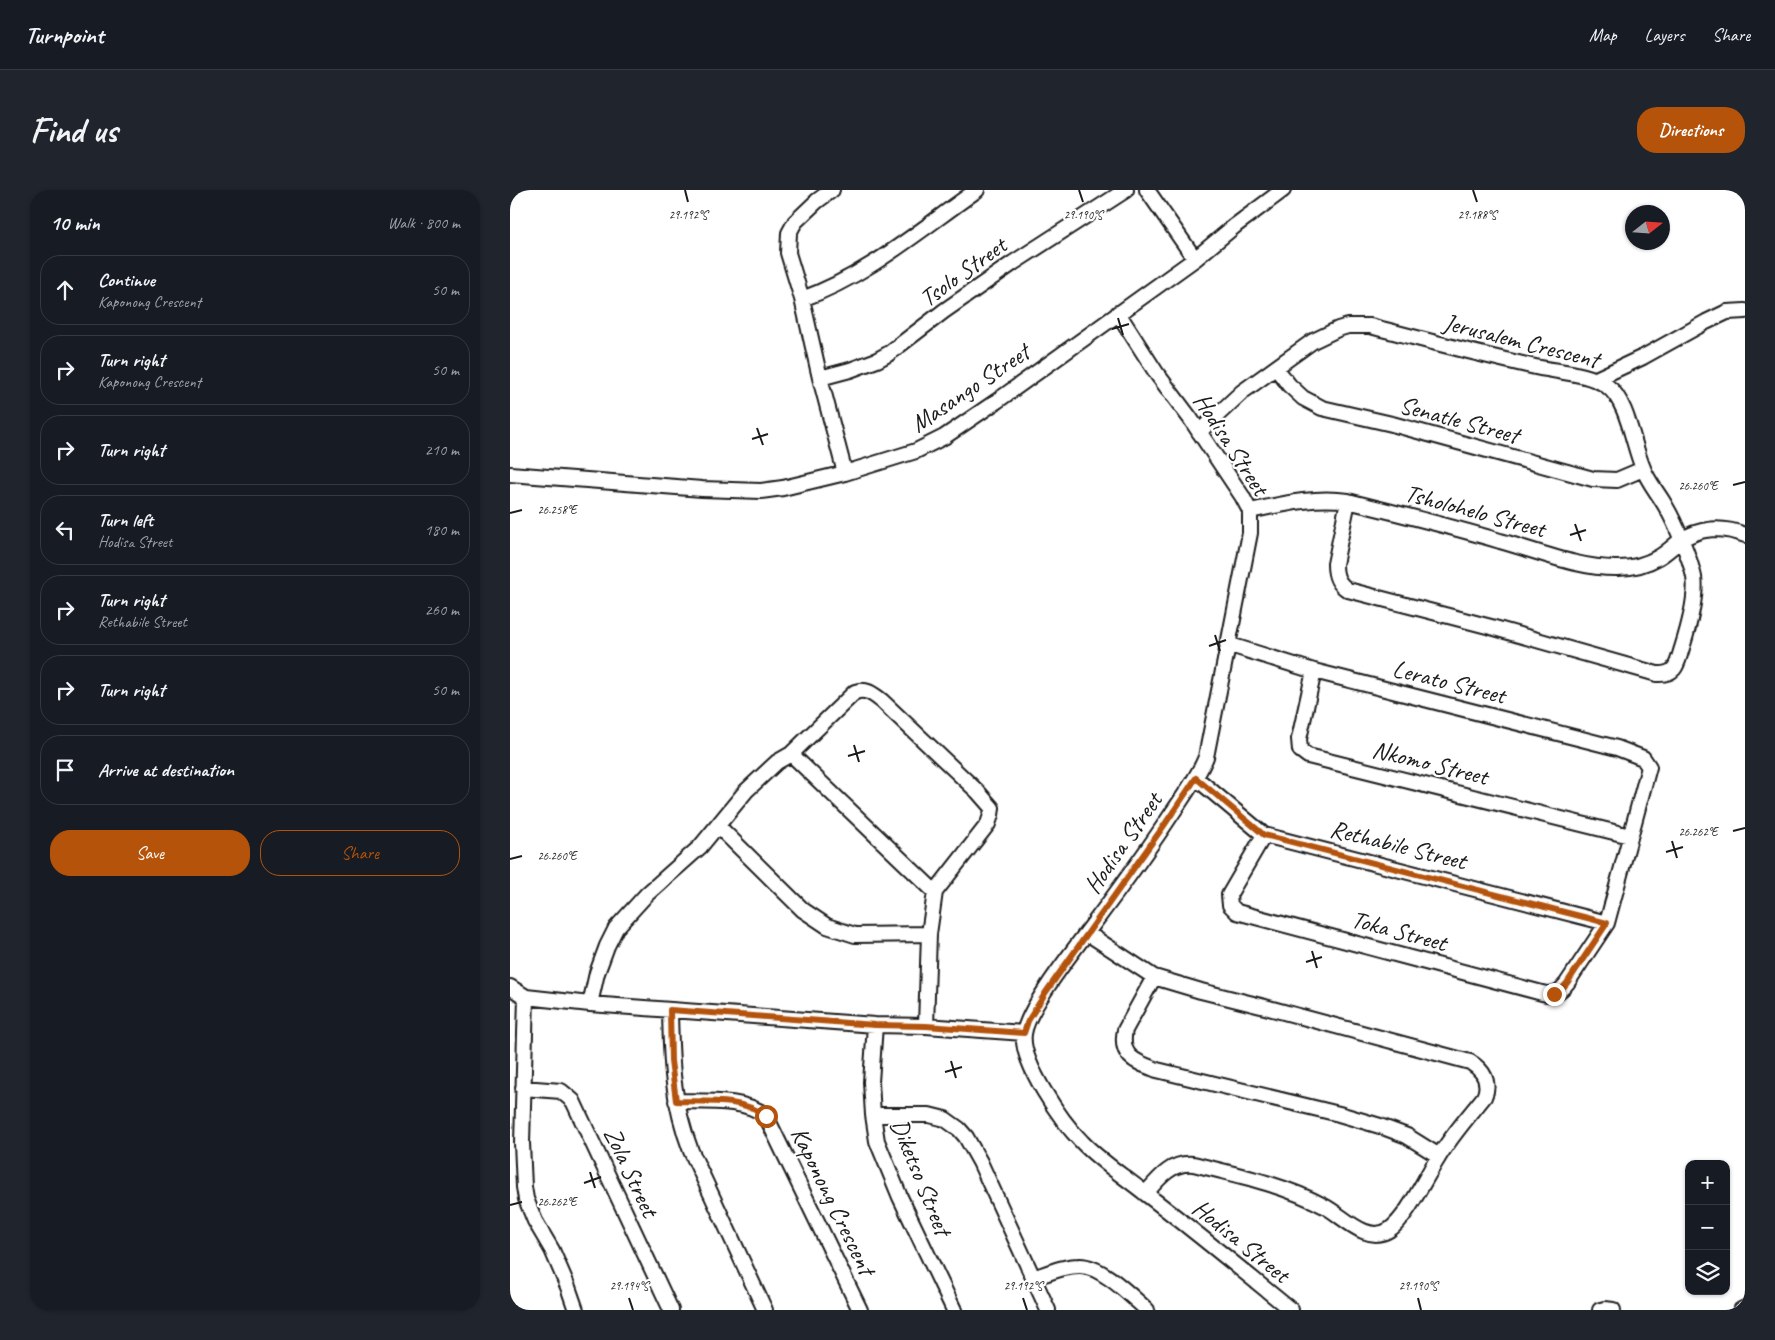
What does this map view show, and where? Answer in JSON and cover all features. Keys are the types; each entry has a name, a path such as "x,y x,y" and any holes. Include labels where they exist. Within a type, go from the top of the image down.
{"street":[{"path":"832,190 802,214 789,232 788,253 802,299 845,473"},
{"path":"802,299 838,284 869,266 977,190"},
{"name":"Tsolo Street","path":"820,378 850,370 888,354 944,311 1013,263 1126,190"},
{"path":"1147,190 1195,258"},
{"name":"Masango Street","path":"510,474 740,491 783,488 845,473 916,451 944,437 1195,258 1283,190"},
{"path":"1596,379 1643,357 1713,318 1727,312 1745,311"},
{"name":"Hodisa Street","path":"1118,313 1157,374 1190,418 1242,496 1250,511 1250,533 1206,757 1201,770 1163,827 1087,932 1028,1021 1024,1033 1026,1053 1046,1094 1064,1122 1082,1142 1116,1172 1146,1193 1291,1310"},
{"name":"Jerusalem Crescent","path":"1199,432 1242,392 1313,341 1338,329 1355,326 1370,326 1533,367 1596,379 1610,388 1620,402 1643,469 1667,508 1681,540 1694,578 1694,593 1684,642 1677,665 1670,672 1657,674 1491,627 1348,590 1340,583 1335,572 1348,501"},
{"name":"Senatle Street","path":"1276,368 1303,398 1322,408 1392,424 1593,479 1617,480 1643,469"},
{"name":"Tsholohelo Street","path":"1250,511 1315,499 1331,498 1598,567 1627,568 1648,562 1659,557 1681,540 1703,530 1716,529 1745,535"},
{"name":"Lerato Street","path":"1227,644 1314,671 1617,748 1643,758 1649,767 1648,774 1630,836"},
{"name":"Nkomo Street","path":"1314,671 1298,739 1300,750 1308,756 1630,836"},
{"path":"590,1004 607,946 616,928 647,894 700,847 752,785 777,762 791,754 852,695 863,690 872,693 882,701 978,792 991,807 992,813 988,824 935,892 929,934 926,1026"},
{"path":"791,754 935,892"},
{"name":"Rethabile Street","path":"1196,778 1264,835 1607,923"},
{"path":"718,826 803,910 827,926 855,935 929,934"},
{"name":"Toka Street","path":"1264,835 1229,895 1230,905 1234,909 1243,914 1542,993 1554,994 1561,990 1607,923"},
{"path":"1607,923 1630,836"},
{"path":"1087,932 1154,977 1470,1062 1479,1068 1485,1078 1486,1092 1484,1097 1439,1156 1397,1222 1389,1230 1378,1234 1360,1230 1331,1210 1295,1192 1258,1180 1193,1164 1184,1163 1168,1170 1146,1193"},
{"path":"1154,977 1125,1030 1126,1049 1130,1057 1135,1061 1157,1070 1339,1114 1380,1126 1407,1136 1439,1156"},
{"path":"510,987 526,998 590,1004 875,1025 926,1026 1024,1033"},
{"path":"526,998 523,1088 523,1175 526,1199 535,1221 556,1260 576,1310"},
{"path":"670,1010 671,1061 681,1124 691,1151 765,1310"},
{"name":"Diketso Street","path":"875,1025 871,1082 872,1115 877,1141 954,1310"},
{"name":"Zola Street","path":"523,1088 561,1091 573,1101 671,1310"},
{"name":"Kaponong Crescent","path":"676,1101 742,1105 755,1108 766,1116 860,1310"},
{"path":"872,1115 929,1115 945,1119 959,1129 966,1137 980,1162 1048,1310"},
{"path":"1033,1278 1070,1266 1089,1266 1147,1310"},
{"path":"1741,1310 1745,1308"},
{"path":"1600,1310 1613,1310"}],"route":[{"path":"766,1116 755,1108 748,1106 676,1101 671,1061 670,1010 875,1025 926,1026 1024,1033 1028,1021 1046,992 1196,778 1264,835 1607,923 1567,983 1554,994"}]}
